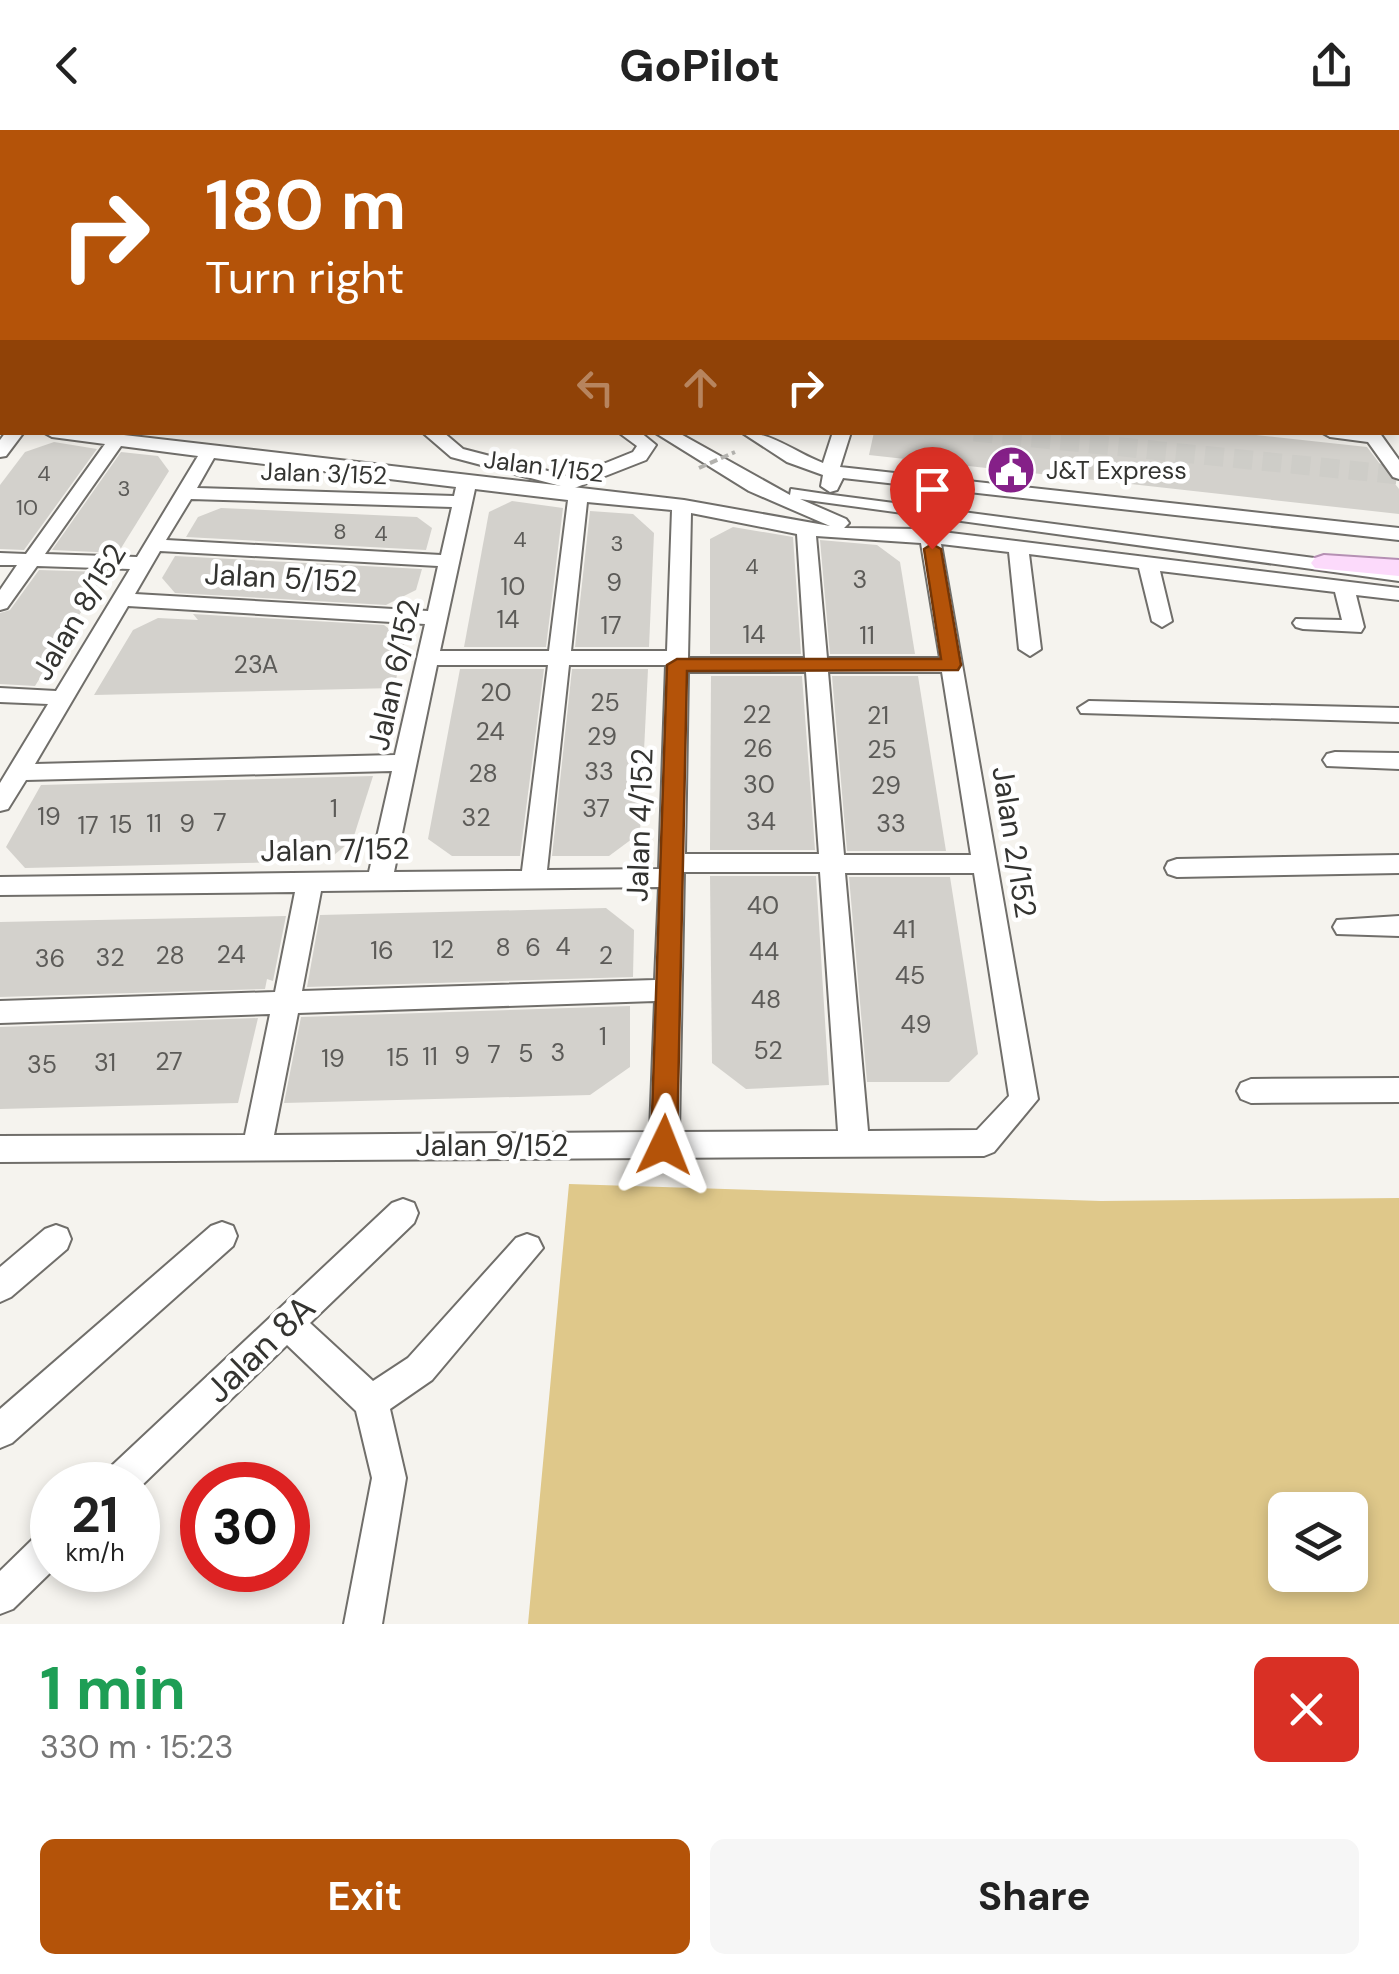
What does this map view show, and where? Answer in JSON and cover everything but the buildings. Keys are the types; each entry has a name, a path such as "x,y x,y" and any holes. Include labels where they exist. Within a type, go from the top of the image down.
{"main road":[{"path":"1324,563 1399,571"}],"street":[{"name":"Jalan 1/152","path":"73,435 465,492 578,497 727,512"},
{"path":"435,435 456,453 572,482 640,456 647,445 631,435"},
{"path":"669,435 807,508 891,538 930,537 1399,594"},
{"path":"689,435 807,508"},
{"path":"755,435 793,458 829,471 1399,534"},
{"path":"829,471 841,435"},
{"path":"1371,435 1399,473"},
{"path":"0,604 116,441"},
{"name":"Jalan 8/152","path":"0,803 209,452"},
{"path":"829,471 834,477 807,508 854,1144"},
{"name":"Jalan 3/152","path":"185,493 465,492"},
{"name":"Jalan 6/152","path":"379,882 465,492"},
{"path":"532,880 578,497"},
{"name":"Jalan 4/152","path":"664,1145 682,506"},
{"path":"727,512 807,508"},
{"path":"727,512 807,508 1324,563"},
{"name":"Jalan 2/152","path":"930,537 1024,1099 984,1143"},
{"path":"1018,548 1030,650"},
{"path":"0,559 148,554 450,561"},
{"path":"1148,564 1162,621"},
{"path":"1303,623 1354,627 1344,587"},
{"name":"Jalan 5/152","path":"122,599 437,618"},
{"path":"428,658 951,665"},
{"path":"0,695 62,698"},
{"path":"1089,708 1399,715"},
{"path":"1336,760 1399,761"},
{"path":"18,772 405,763"},
{"name":"Jalan 7/152","path":"0,886 532,880 832,864 984,864"},
{"path":"1176,868 1399,864"},
{"path":"257,1148 310,882"},
{"path":"1346,927 1399,926"},
{"path":"0,1012 668,990"},
{"path":"1251,1091 1399,1090"},
{"name":"Jalan 9/152","path":"0,1149 984,1143"},
{"name":"Jalan 8A","path":"140,1462 403,1213"},
{"path":"0,1432 222,1236"},
{"path":"0,1286 56,1239"},
{"path":"371,1402 420,1369 526,1248"},
{"path":"286,1323 371,1402 390,1478 363,1624"},
{"path":"0,1596 30,1567"}],"path":[{"path":"700,468 735,452"}],"shaded area":[{"path":"569,1184 1101,1201 1399,1198 1399,1624 528,1624"}],"tunnel":[{"path":"1004,435 1399,475"}],"place":[{"name":"J&T Express","path":"1011,470"}],"route":[{"path":"664,1145 677,665 951,665 932,549"}]}
